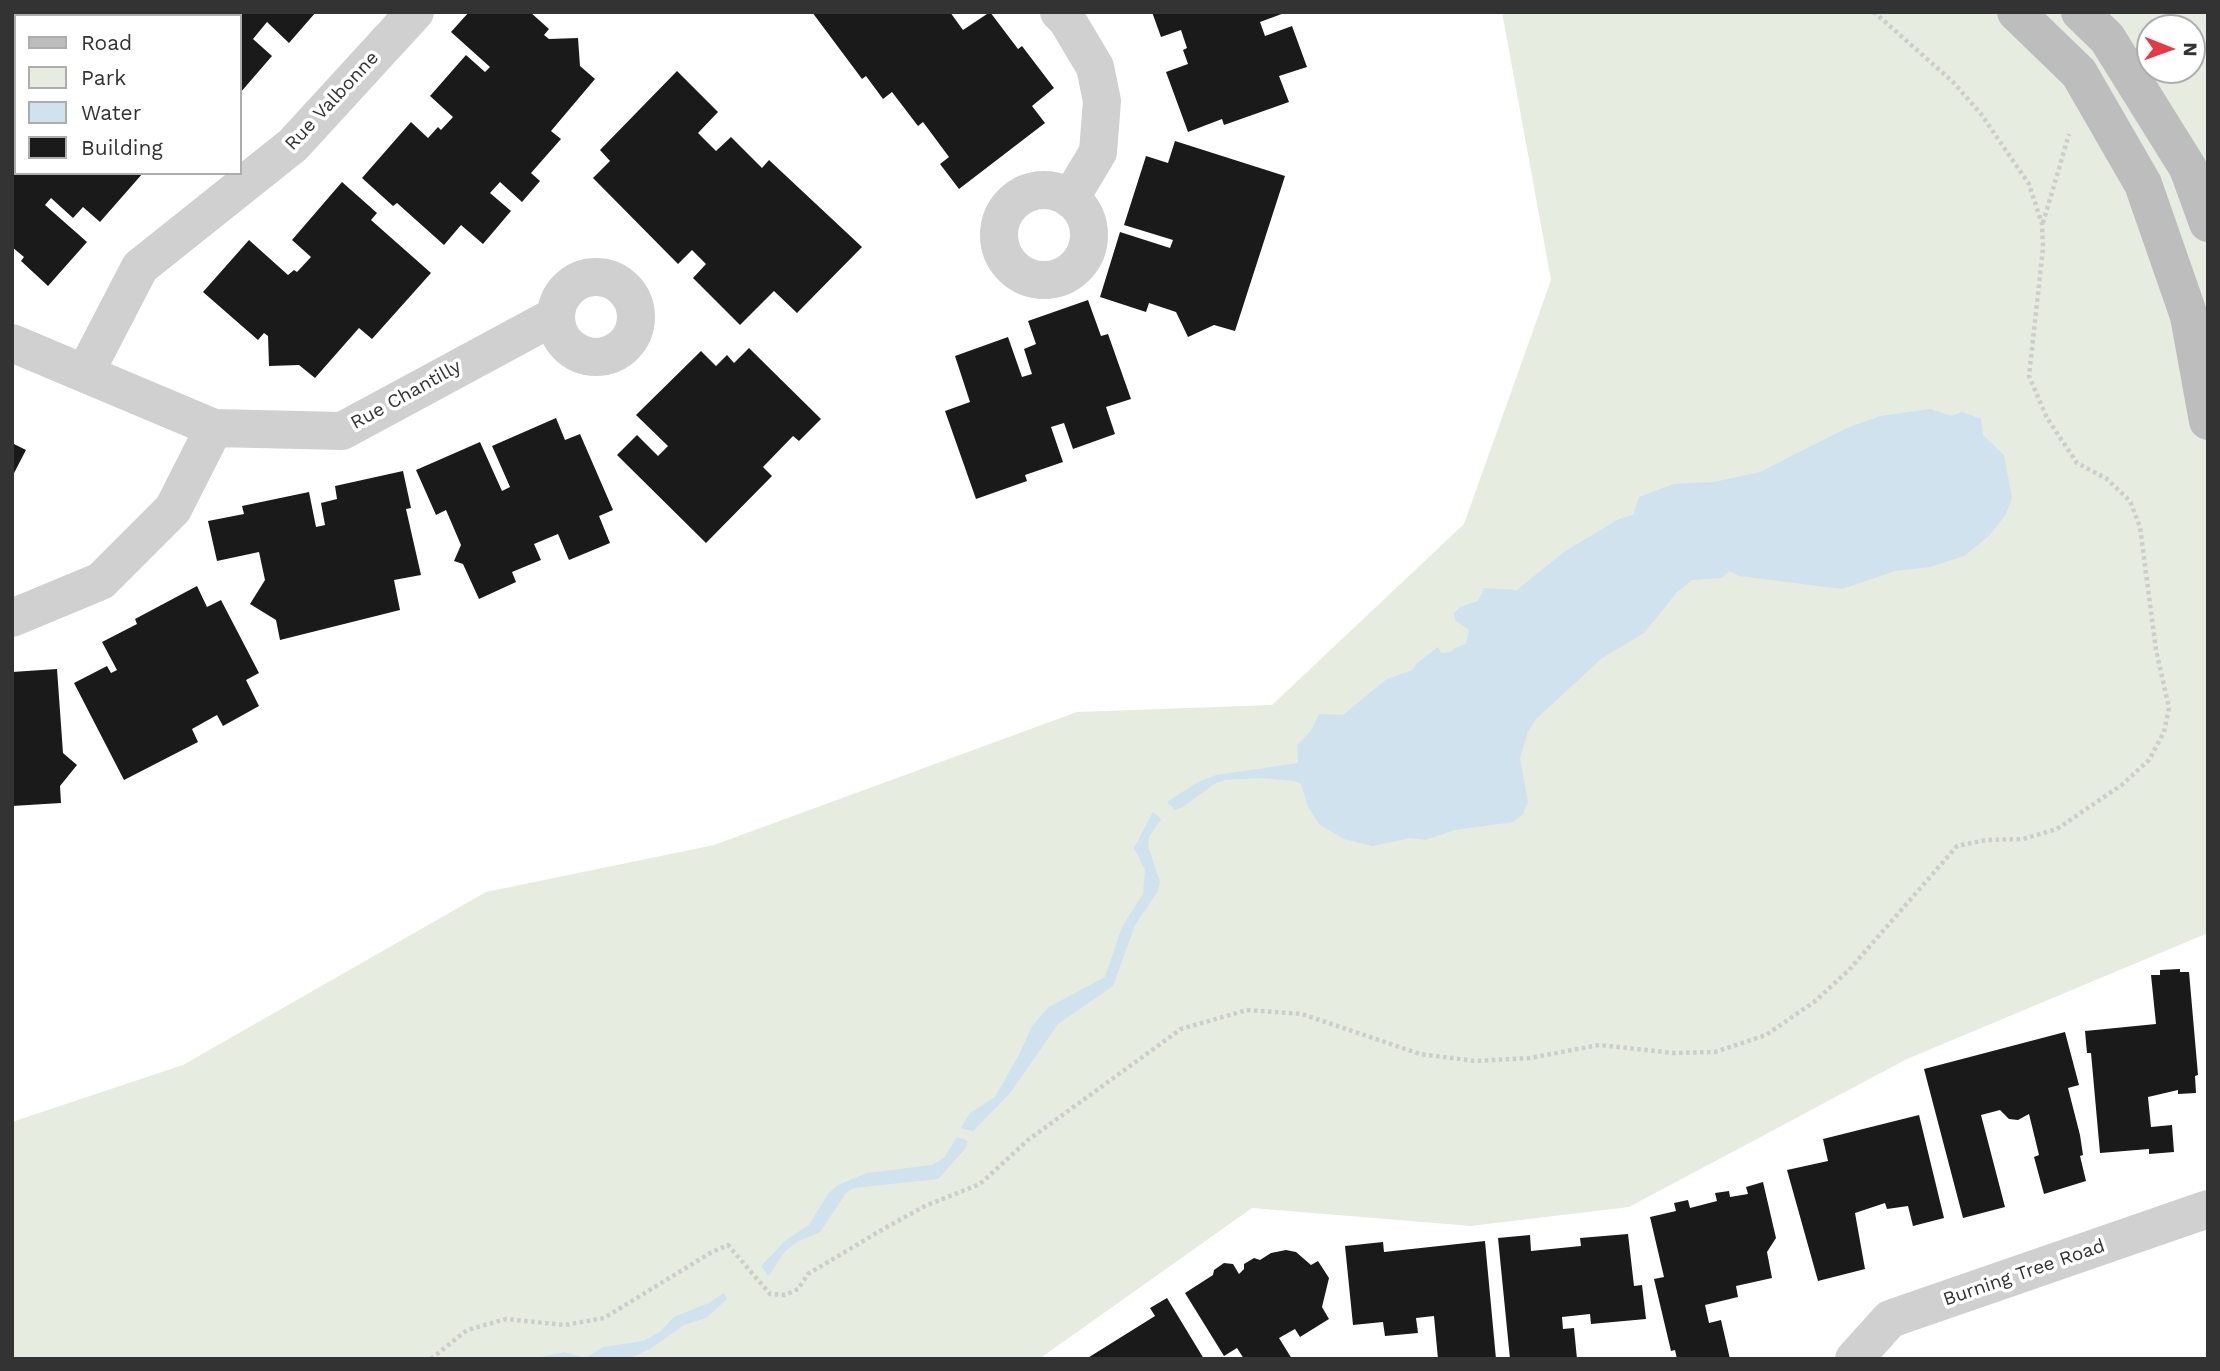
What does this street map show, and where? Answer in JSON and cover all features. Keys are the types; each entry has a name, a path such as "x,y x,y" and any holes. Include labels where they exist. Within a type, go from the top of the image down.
{"street":[{"name":"Rue Valbonne","path":"85,373 140,267 293,145 415,12"},
{"path":"1059,12 1067,20 1095,67 1102,101 1098,152 1070,199"},
{"path":"2016,12 2079,73 2143,184 2189,316 2208,421"},
{"path":"2079,73 2093,25"},
{"path":"2093,25 2188,168 2208,223"},
{"name":"Rue Chantilly","path":"12,343 214,428 342,431 555,316"},
{"path":"12,618 101,581 173,509 214,428"},
{"name":"Burning Tree Road","path":"1854,1359 1890,1319 2208,1209"}],"path":[{"path":"1874,12 1953,82 1981,114 2029,184 2042,224"},
{"path":"430,1359 467,1330 506,1319 565,1325 604,1318 728,1245 770,1294 785,1295 798,1289 808,1274 885,1228 925,1206 981,1184 1028,1140 1117,1078 1152,1049 1181,1029 1211,1018 1247,1010 1302,1014 1420,1054 1475,1061 1530,1058 1599,1045 1674,1053 1715,1052 1766,1035 1815,1002 1849,970 1957,846 1986,840 2023,839 2057,829 2123,784 2149,760 2164,732 2169,708 2157,661 2140,527 2130,502 2107,479 2077,463 2047,418 2029,376 2042,224 2050,192 2066,153 2079,73"}],"green space":[{"path":"1502,12 2208,12 2208,933 1907,1059 1629,1207 1471,1226 1252,1208 1039,1359 12,1359 12,1122 183,1065 486,892 714,845 1077,712 1272,705 1464,524 1551,280"}],"water":[{"path":"1930,409 1952,416 1962,412 1981,419 1983,435 2004,455 2012,498 2006,514 1990,535 1964,556 1930,567 1895,571 1842,589 1739,576 1729,571 1722,578 1692,580 1677,592 1644,633 1602,658 1536,719 1528,731 1520,758 1528,802 1523,814 1513,822 1455,830 1425,840 1410,838 1373,846 1344,839 1320,825 1308,807 1301,784 1294,781 1260,778 1224,780 1214,784 1183,807 1175,810 1167,802 1198,782 1216,775 1298,763 1297,745 1311,731 1319,714 1343,715 1387,679 1413,670 1416,664 1438,647 1441,653 1451,652 1466,644 1469,630 1455,620 1454,613 1460,607 1478,601 1484,588 1517,590 1564,552 1619,519 1633,515 1639,497 1674,484 1714,482 1760,472 1849,427 1881,416"},
{"path":"1153,812 1161,819 1149,837 1148,846 1160,882 1158,891 1135,925 1113,986 1058,1024 1011,1092 973,1131 961,1128 970,1113 995,1097 1032,1026 1049,1007 1105,977 1122,927 1143,894 1145,870 1134,848"},
{"path":"957,1137 968,1141 965,1149 938,1179 854,1188 846,1193 820,1232 797,1242 784,1252 769,1276 761,1266 786,1240 809,1225 828,1194 838,1185 867,1173 932,1165 944,1158"},
{"path":"724,1293 727,1299 706,1318 684,1325 650,1349 628,1359 532,1359 564,1352 586,1358 603,1347 643,1341 660,1332 674,1317 709,1303"}],"building":[{"path":"316,12 289,43 267,22 253,39 272,56 242,91 242,14 142,14"},
{"path":"469,12 530,12 549,29 544,35 549,39 578,38 580,66 595,79 551,131 561,139 531,173 540,181 522,202 500,182 490,193 511,211 483,244 461,225 444,245 397,203 393,206 362,178 411,122 428,138 438,127 441,130 453,117 430,96 466,55 485,72 490,67 451,32"},
{"path":"812,12 950,12 963,30 990,12 1018,49 1022,46 1054,88 1032,106 1045,123 959,189 940,164 949,157 923,122 918,126 892,92 883,99 866,76 862,79"},
{"path":"1152,12 1287,12 1260,22 1265,36 1292,26 1307,67 1279,76 1289,102 1224,125 1222,119 1188,132 1166,72 1188,64 1183,50 1187,48 1181,30 1161,37"},
{"path":"677,71 718,112 698,133 716,151 731,137 762,168 769,160 862,247 797,313 774,291 740,325 693,278 706,264 692,250 678,264 593,178 610,161 600,150"},
{"path":"14,115 14,144 12,143"},
{"path":"1175,141 1285,176 1235,331 1214,325 1188,337 1176,312 1149,303 1146,312 1100,297 1120,232 1170,248 1173,240 1124,225 1146,156 1168,163"},
{"path":"14,161 14,175 141,175 100,222 83,207 73,218 51,198 45,205 87,242 48,286 21,261 24,257 12,247"},
{"path":"342,182 377,213 371,220 431,273 372,339 359,328 315,378 299,365 269,366 268,336 264,333 258,340 203,292 249,240 288,275 294,270 297,272 311,257 292,240"},
{"path":"1088,300 1101,336 1108,334 1131,399 1106,407 1115,434 1073,449 1064,423 1051,427 1063,462 1025,475 1027,481 976,499 945,411 970,402 955,356 1008,337 1022,377 1032,374 1024,349 1036,344 1028,321"},
{"path":"749,348 821,419 799,441 793,436 763,467 772,476 706,543 617,455 637,435 658,456 668,446 636,415 701,351 716,366 727,355 734,363"},
{"path":"556,418 565,440 580,434 613,510 599,516 610,543 569,560 558,534 534,544 541,560 512,572 516,582 479,599 463,564 454,561 461,545 446,510 436,515 416,470 480,442 502,491 510,487 492,446"},
{"path":"12,443 26,450 12,477"},
{"path":"403,471 411,508 406,509 421,575 394,580 400,610 280,640 276,620 250,604 265,580 259,552 217,561 208,521 244,514 242,506 309,492 316,527 325,525 321,503 337,499 335,486"},
{"path":"197,586 207,607 221,600 259,673 246,680 259,706 223,726 217,715 192,729 198,742 124,780 74,683 107,666 111,673 117,670 102,642 137,624 135,619"},
{"path":"57,669 63,753 77,765 60,786 61,803 12,806 12,672"},
{"path":"2180,969 2180,972 2189,972 2198,1075 2195,1076 2196,1093 2178,1094 2178,1090 2148,1097 2151,1127 2172,1125 2174,1152 2149,1154 2149,1149 2100,1153 2091,1053 2087,1053 2085,1031 2156,1024 2151,975 2160,975 2160,970"},
{"path":"2065,1032 2079,1085 2068,1088 2080,1135 2083,1155 2080,1156 2086,1181 2044,1194 2034,1157 2039,1155 2029,1114 2018,1120 2009,1119 2000,1110 1981,1115 2005,1207 1963,1218 1924,1069"},
{"path":"1919,1115 1944,1218 1913,1226 1908,1206 1887,1209 1885,1203 1855,1213 1865,1269 1818,1281 1787,1170 1828,1161 1823,1139"},
{"path":"1763,1182 1776,1238 1767,1252 1772,1278 1736,1286 1738,1297 1705,1305 1709,1323 1721,1320 1730,1359 1677,1359 1675,1350 1671,1351 1654,1279 1664,1277 1650,1217 1676,1211 1674,1203 1688,1200 1690,1208 1717,1201 1715,1193 1729,1191 1730,1197 1748,1194 1746,1187"},
{"path":"1628,1234 1634,1286 1642,1285 1646,1319 1591,1324 1590,1314 1562,1317 1563,1329 1574,1328 1577,1359 1510,1359 1498,1238 1530,1235 1531,1251 1581,1246 1580,1238"},
{"path":"1485,1241 1496,1359 1438,1359 1434,1316 1416,1318 1418,1333 1385,1336 1383,1322 1353,1325 1345,1246 1383,1242 1384,1252"},
{"path":"1286,1250 1296,1252 1311,1265 1318,1261 1329,1278 1322,1307 1329,1319 1300,1337 1295,1329 1279,1338 1292,1359 1244,1359 1237,1348 1224,1356 1185,1293 1213,1275 1214,1270 1224,1263 1233,1264 1239,1274 1244,1269 1244,1264 1254,1258 1260,1260 1271,1253"},
{"path":"1167,1298 1204,1359 1086,1359 1155,1316 1150,1308"}]}
